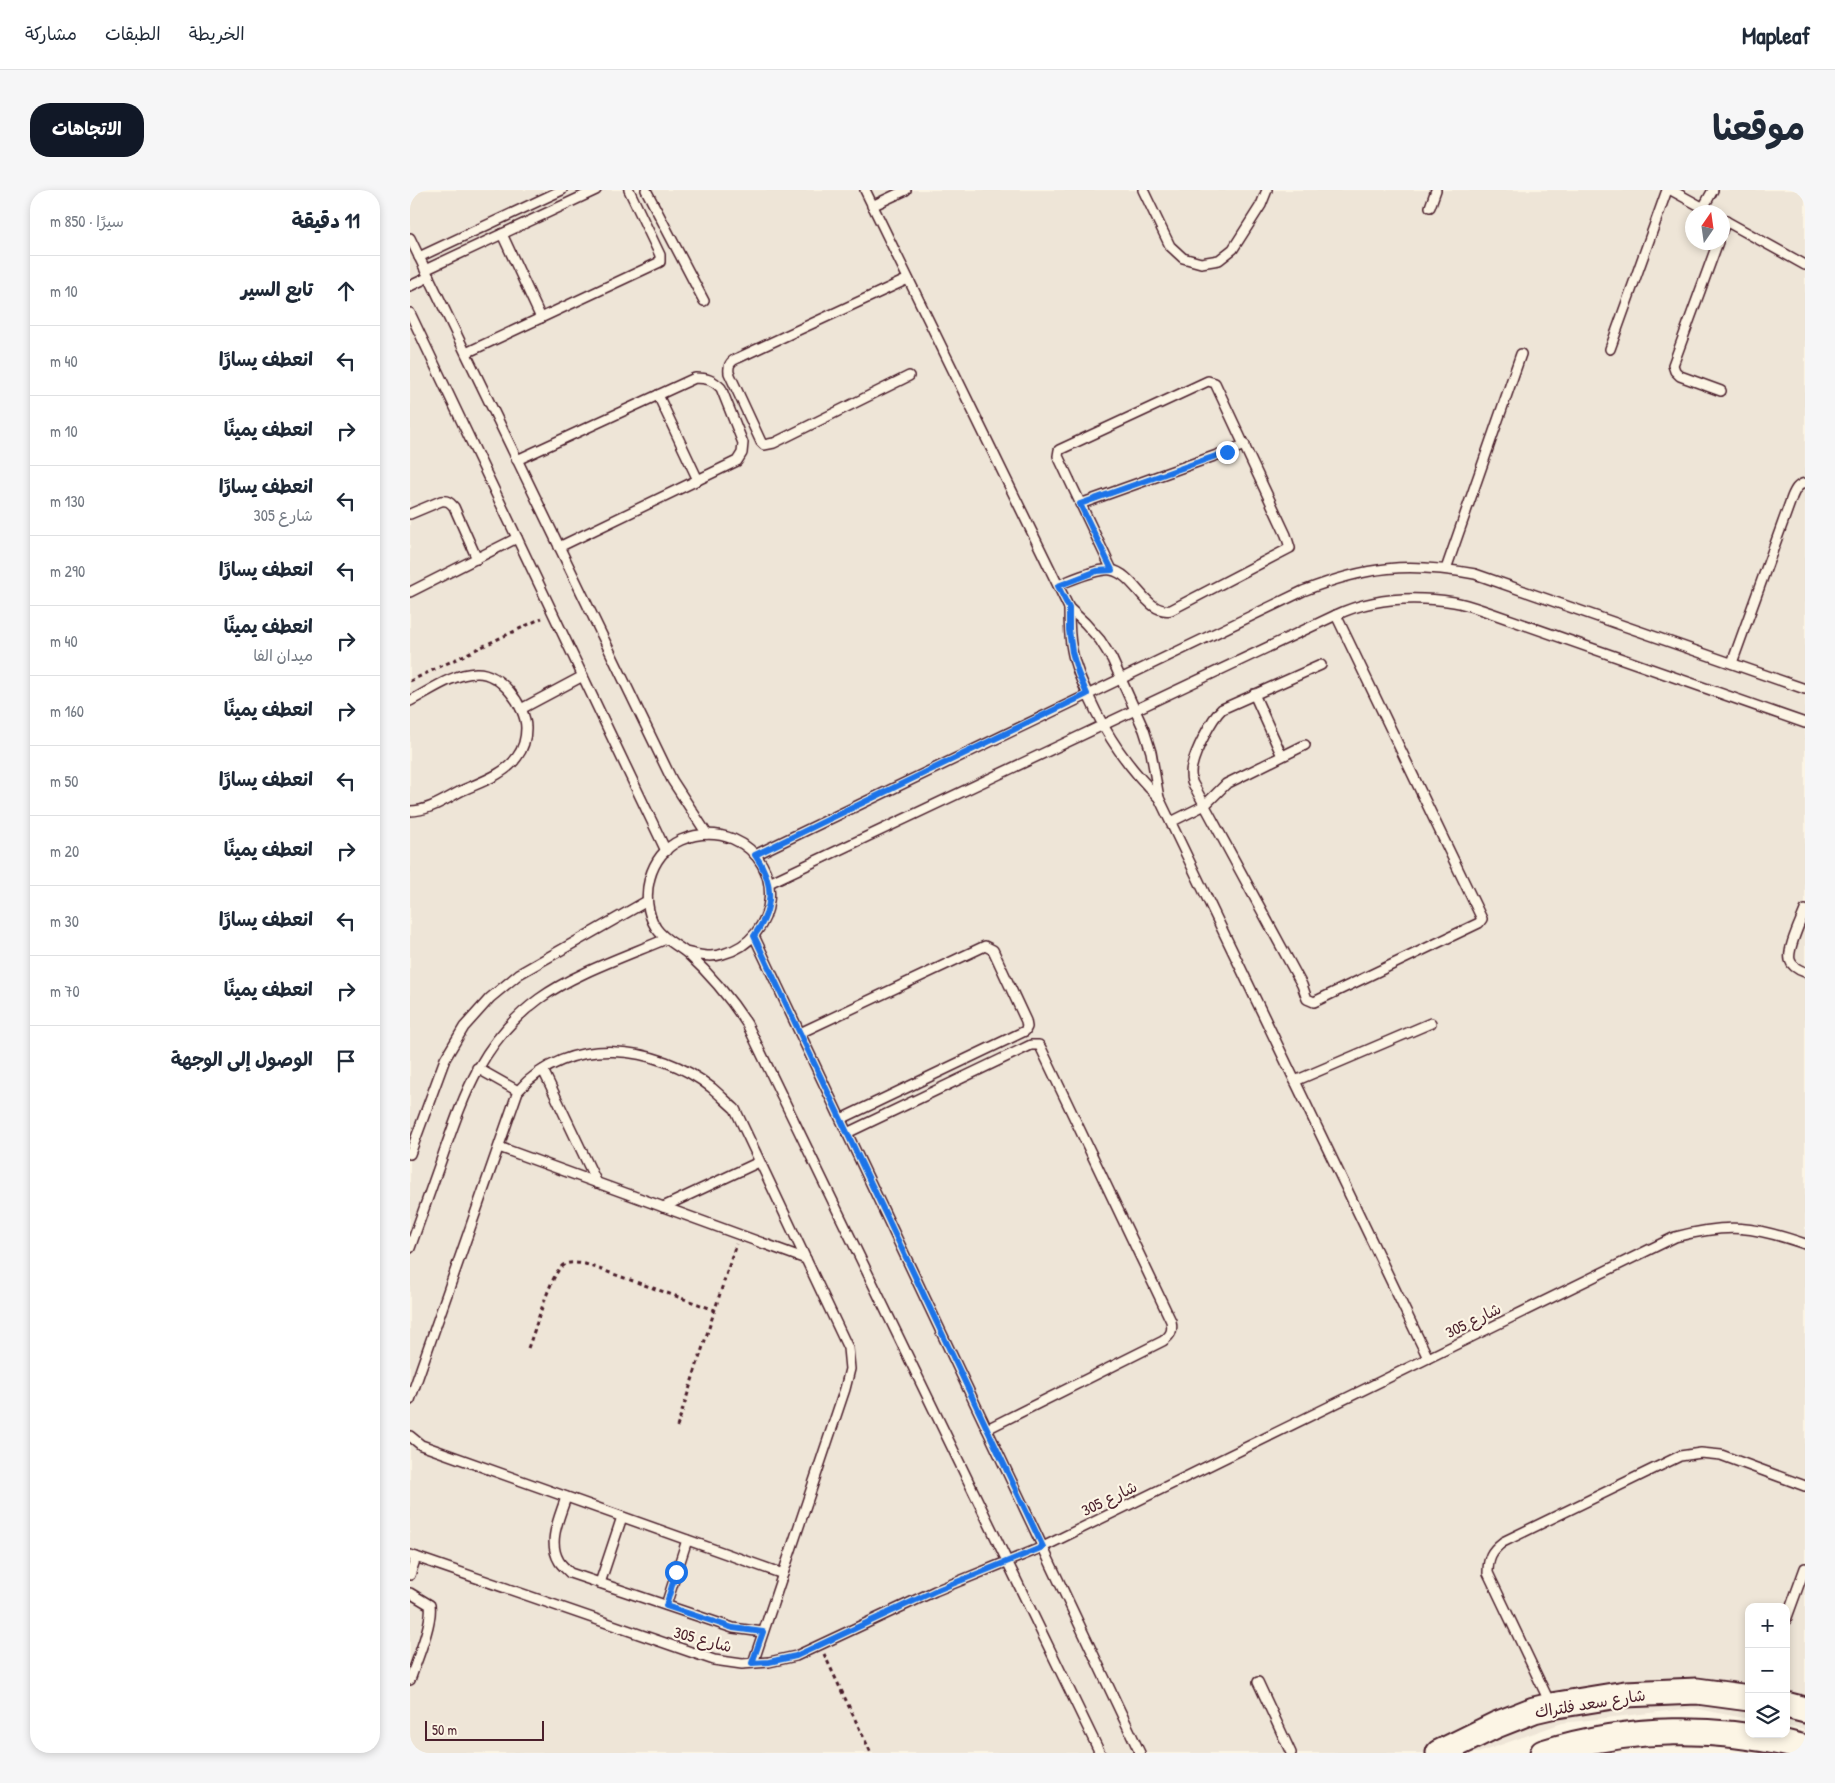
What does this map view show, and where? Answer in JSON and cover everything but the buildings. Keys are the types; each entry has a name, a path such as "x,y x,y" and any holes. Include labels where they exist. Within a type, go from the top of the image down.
{"street":[{"name":"شارع سعد فلتراك","path":"1439,1753 1496,1725 1534,1710 1551,1706 1625,1694 1697,1691 1745,1697"},
{"path":"1790,1706 1805,1710"},
{"path":"1543,1753 1562,1747 1617,1736 1673,1732 1729,1734 1805,1748"}],"lane":[{"path":"419,257 562,190"},
{"path":"410,286 427,273 502,234 596,190"},
{"path":"466,353 660,262 660,255 629,190"},
{"path":"646,190 704,301"},
{"path":"865,190 1069,608 1085,622 1100,640 1112,659 1120,680 1135,709 1151,752 1159,798"},
{"path":"872,206 906,190"},
{"path":"1143,190 1170,246 1183,258 1201,263 1219,260 1233,249 1261,205 1267,190"},
{"path":"1430,207 1436,190"},
{"path":"1610,349 1667,190"},
{"path":"1671,190 1698,205"},
{"path":"1709,205 1714,190"},
{"path":"1730,223 1805,265"},
{"path":"502,234 540,318"},
{"path":"410,238 672,780 707,834"},
{"path":"1715,250 1673,365 1675,371 1680,376 1721,391"},
{"path":"908,278 732,360 729,366 729,373 764,445 774,443 910,376"},
{"path":"410,313 666,851"},
{"path":"1446,569 1521,354"},
{"path":"517,460 695,378 705,378 714,381 721,388 743,443 742,453 737,462 559,547"},
{"path":"1058,586 1097,571 1112,570 1126,577 1154,606 1164,611 1170,610 1290,548 1289,542 1218,386 1212,382 1208,382 1060,450 1058,456 1112,570"},
{"path":"658,395 698,480"},
{"path":"1080,504 1245,445"},
{"path":"1732,663 1792,497 1795,490 1805,483"},
{"path":"410,514 441,501 446,500 451,503 477,559"},
{"path":"410,592 517,538"},
{"path":"755,855 1303,591 1336,578 1370,570 1405,566 1446,569 1475,574 1805,689"},
{"path":"769,884 1346,610 1382,601 1419,598 1456,602 1805,723"},
{"path":"1069,608 1072,652 1087,694 1102,725 1128,764 1159,798 1428,1358"},
{"path":"1322,665 1229,705 1216,714 1194,760 1191,774 1192,782 1302,985 1307,999 1314,1002 1481,921 1481,914 1336,615"},
{"path":"410,701 459,676 479,673 498,680 512,695 521,709 526,726 525,742 518,756 508,768 426,809 410,811"},
{"path":"521,709 583,676"},
{"path":"1254,694 1282,756"},
{"path":"1171,822 1205,805 1226,784 1305,745"},
{"path":"686,952 704,956 722,954 740,948 754,936 762,925 768,912 769,884 766,873 755,855 741,843 724,836 707,834 692,836 678,842 666,851 655,865 648,883 647,901 650,915 656,928 666,939 686,952 720,985 747,1024 1100,1753"},
{"path":"410,1154 445,1060 464,1027 490,998 519,974 647,901"},
{"path":"1805,910 1790,952 1790,961 1795,968 1805,972"},
{"path":"754,936 1140,1753"},
{"path":"410,1248 459,1108 477,1068 490,1047 513,1021 539,999 569,981 666,939"},
{"path":"800,1033 985,946 992,950 997,959 1026,1021 1027,1027 1025,1031 841,1119"},
{"path":"1295,1081 1431,1023"},
{"path":"847,1133 1031,1045 1039,1045 1167,1312 1173,1329 1170,1337 1164,1341 987,1429"},
{"path":"410,1400 518,1091 529,1079 560,1060 584,1052 610,1050 636,1053 663,1061 688,1073 712,1088 735,1109 848,1348 850,1369 845,1389 752,1663"},
{"path":"477,1068 518,1091"},
{"path":"543,1070 597,1183"},
{"path":"499,1147 806,1259"},
{"path":"663,1207 759,1162"},
{"name":"شارع 305","path":"413,1556 714,1660 742,1664 769,1662 796,1656 935,1591 1043,1547 1675,1237 1704,1229 1734,1227 1764,1230 1805,1244"},
{"path":"410,1436 421,1445 783,1574"},
{"path":"1551,1706 1488,1573 1488,1560 1493,1550 1503,1542 1680,1456 1701,1453 1721,1455 1805,1486"},
{"path":"566,1497 555,1533 554,1548 559,1562 570,1572 600,1584 733,1628 763,1632"},
{"path":"600,1584 622,1516"},
{"path":"666,1606 686,1540"},
{"path":"410,1574 413,1556"},
{"path":"1790,1609 1805,1568"},
{"path":"410,1593 430,1605 430,1614 429,1624 410,1680"},
{"path":"1258,1682 1291,1753"}],"path":[{"path":"410,681 553,613"},
{"path":"678,1427 739,1235"},
{"path":"528,1348 554,1276 562,1266 573,1262 585,1264 715,1310"},
{"path":"820,1644 871,1753"}],"shaded area":[{"path":"410,190 1805,190 1805,1730 1790,1727 1790,1603 1745,1603 1745,1718 1693,1708 1562,1723 1478,1753 410,1753"}],"route":[{"path":"676,1572 666,1606 733,1628 763,1632 752,1663 769,1662 796,1656 935,1591 1043,1547 754,936 768,912 770,898 766,873 755,855 1087,694 1072,652 1069,608 1058,586 1097,571 1112,570 1080,504 1227,452"}]}
